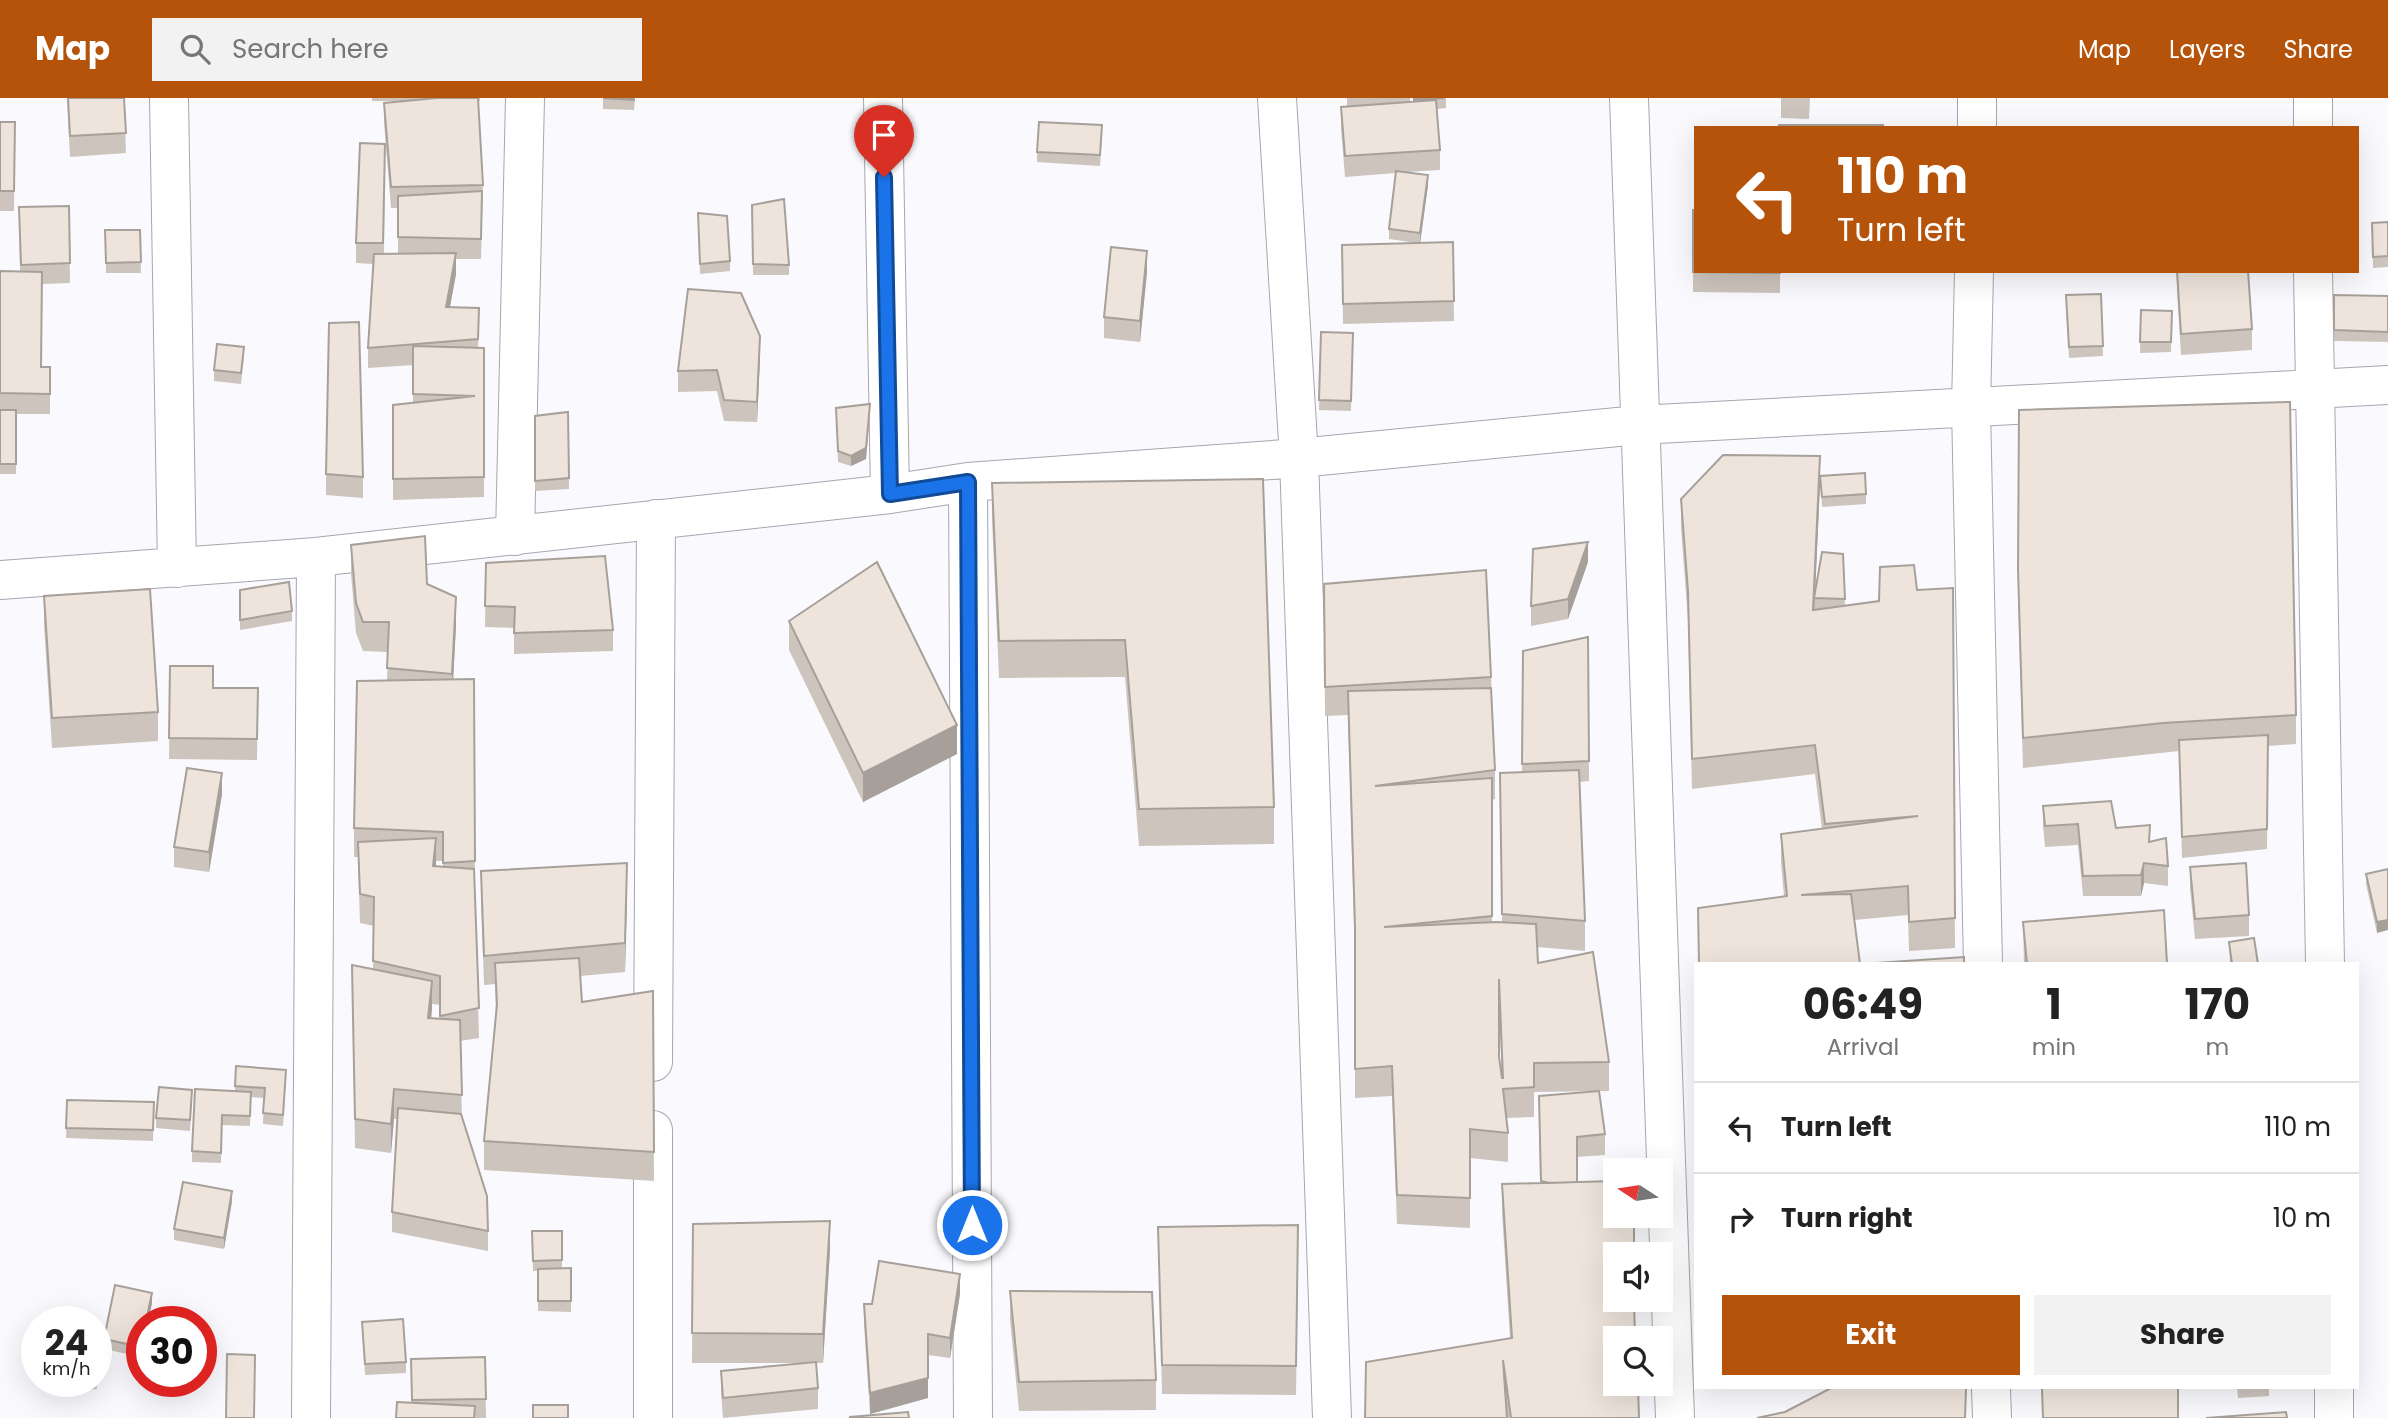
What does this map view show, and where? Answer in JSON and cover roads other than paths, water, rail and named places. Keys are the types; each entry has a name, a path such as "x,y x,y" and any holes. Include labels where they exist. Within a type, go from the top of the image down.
{"street":[{"path":"169,98 177,568"},
{"path":"515,536 525,98"},
{"path":"883,98 890,494"},
{"path":"1277,98 1299,458 1332,1418"},
{"path":"1629,98 1638,425 1675,1418"},
{"path":"1977,98 1977,126"},
{"path":"2313,98 2313,126"},
{"path":"1974,273 1971,408 1983,962"},
{"path":"2313,273 2312,389 2325,962"},
{"path":"0,580 316,557 890,494 968,482 1299,458 1638,425 2388,385"},
{"path":"968,482 972,1418"},
{"path":"653,1418 656,519"},
{"path":"311,1418 316,557"},
{"path":"1991,1389 1992,1418"},
{"path":"2334,1389 2334,1418"}]}
